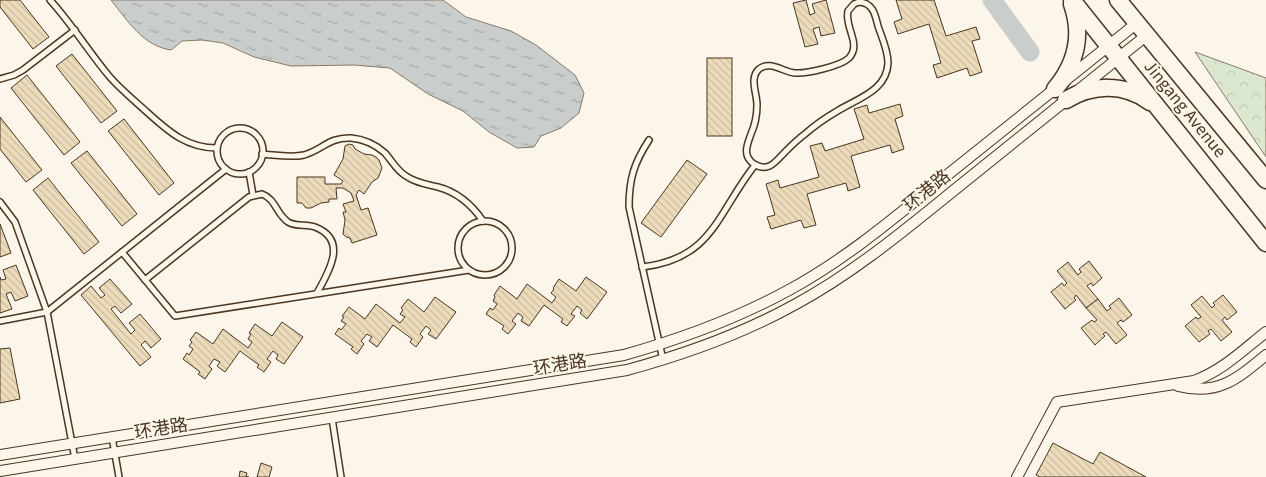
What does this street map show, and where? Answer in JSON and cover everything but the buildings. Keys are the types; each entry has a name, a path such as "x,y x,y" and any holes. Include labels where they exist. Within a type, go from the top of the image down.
{"highway":[{"name":"Jingang Avenue","path":"1071,0 1266,242"},
{"path":"1055,99 1076,52 1077,22 1071,0"},
{"name":"Jingang Avenue","path":"1118,0 1266,180"},
{"path":"1055,99 1083,91 1112,87 1140,95 1156,106 1162,113"}],"street":[{"name":"环港路","path":"0,455 624,355 709,328 789,290 832,264 1055,99 1142,29"},
{"name":"环港路","path":"0,471 627,370 714,343 770,318 824,288 874,254 1055,99 1142,29"},
{"path":"1017,477 1057,402 1194,381 1212,374 1266,332"},
{"path":"1175,385 1195,389 1215,388 1228,384 1240,377 1266,355"}],"lane":[{"path":"50,0 75,30 110,78 166,129 190,144 218,148"},
{"path":"859,2 868,4 874,12 887,53 887,68 881,82 870,93 833,113 806,133 773,165 767,167 756,165 747,156 746,144 755,121 757,102 754,76 758,70 763,66 769,65 787,72 806,73 843,62 848,59 854,47 847,21 848,11 850,7 859,2"},
{"path":"0,79 23,70 75,30"},
{"path":"243,129 258,137 262,154 258,165 249,172 237,174 226,169 219,160 218,148 222,137 226,133 231,130 243,129"},
{"path":"262,154 298,156 307,154 326,143 338,139 351,138 364,141 385,153 403,174 415,182 440,188 459,196 483,221"},
{"path":"649,140 639,155 632,171 629,207 663,360"},
{"path":"642,267 661,264 679,258 700,244 716,226 736,191 756,165"},
{"path":"0,321 47,312 226,169"},
{"path":"249,172 253,195"},
{"path":"145,280 253,195 266,196 274,201 280,215 288,222 322,230 330,240 334,258 317,293"},
{"path":"0,202 15,222 47,312 75,459"},
{"path":"483,221 495,223 506,231 511,242 511,255 504,266 494,274 481,275 469,270 461,260 459,253 459,241 466,229 476,222 483,221"},
{"path":"122,252 175,316 469,270"},
{"path":"332,418 341,477"},
{"path":"112,437 120,477"}],"green space":[{"path":"1195,52 1266,78 1266,157"}],"water":[{"path":"111,0 443,0 466,17 511,31 536,45 575,75 584,93 579,113 561,128 541,136 534,147 517,148 489,132 463,111 428,94 390,68 354,65 291,66 254,57 223,43 202,40 182,41 171,50 161,48 144,38"}],"waterway":[{"path":"992,0 1030,52"}]}
